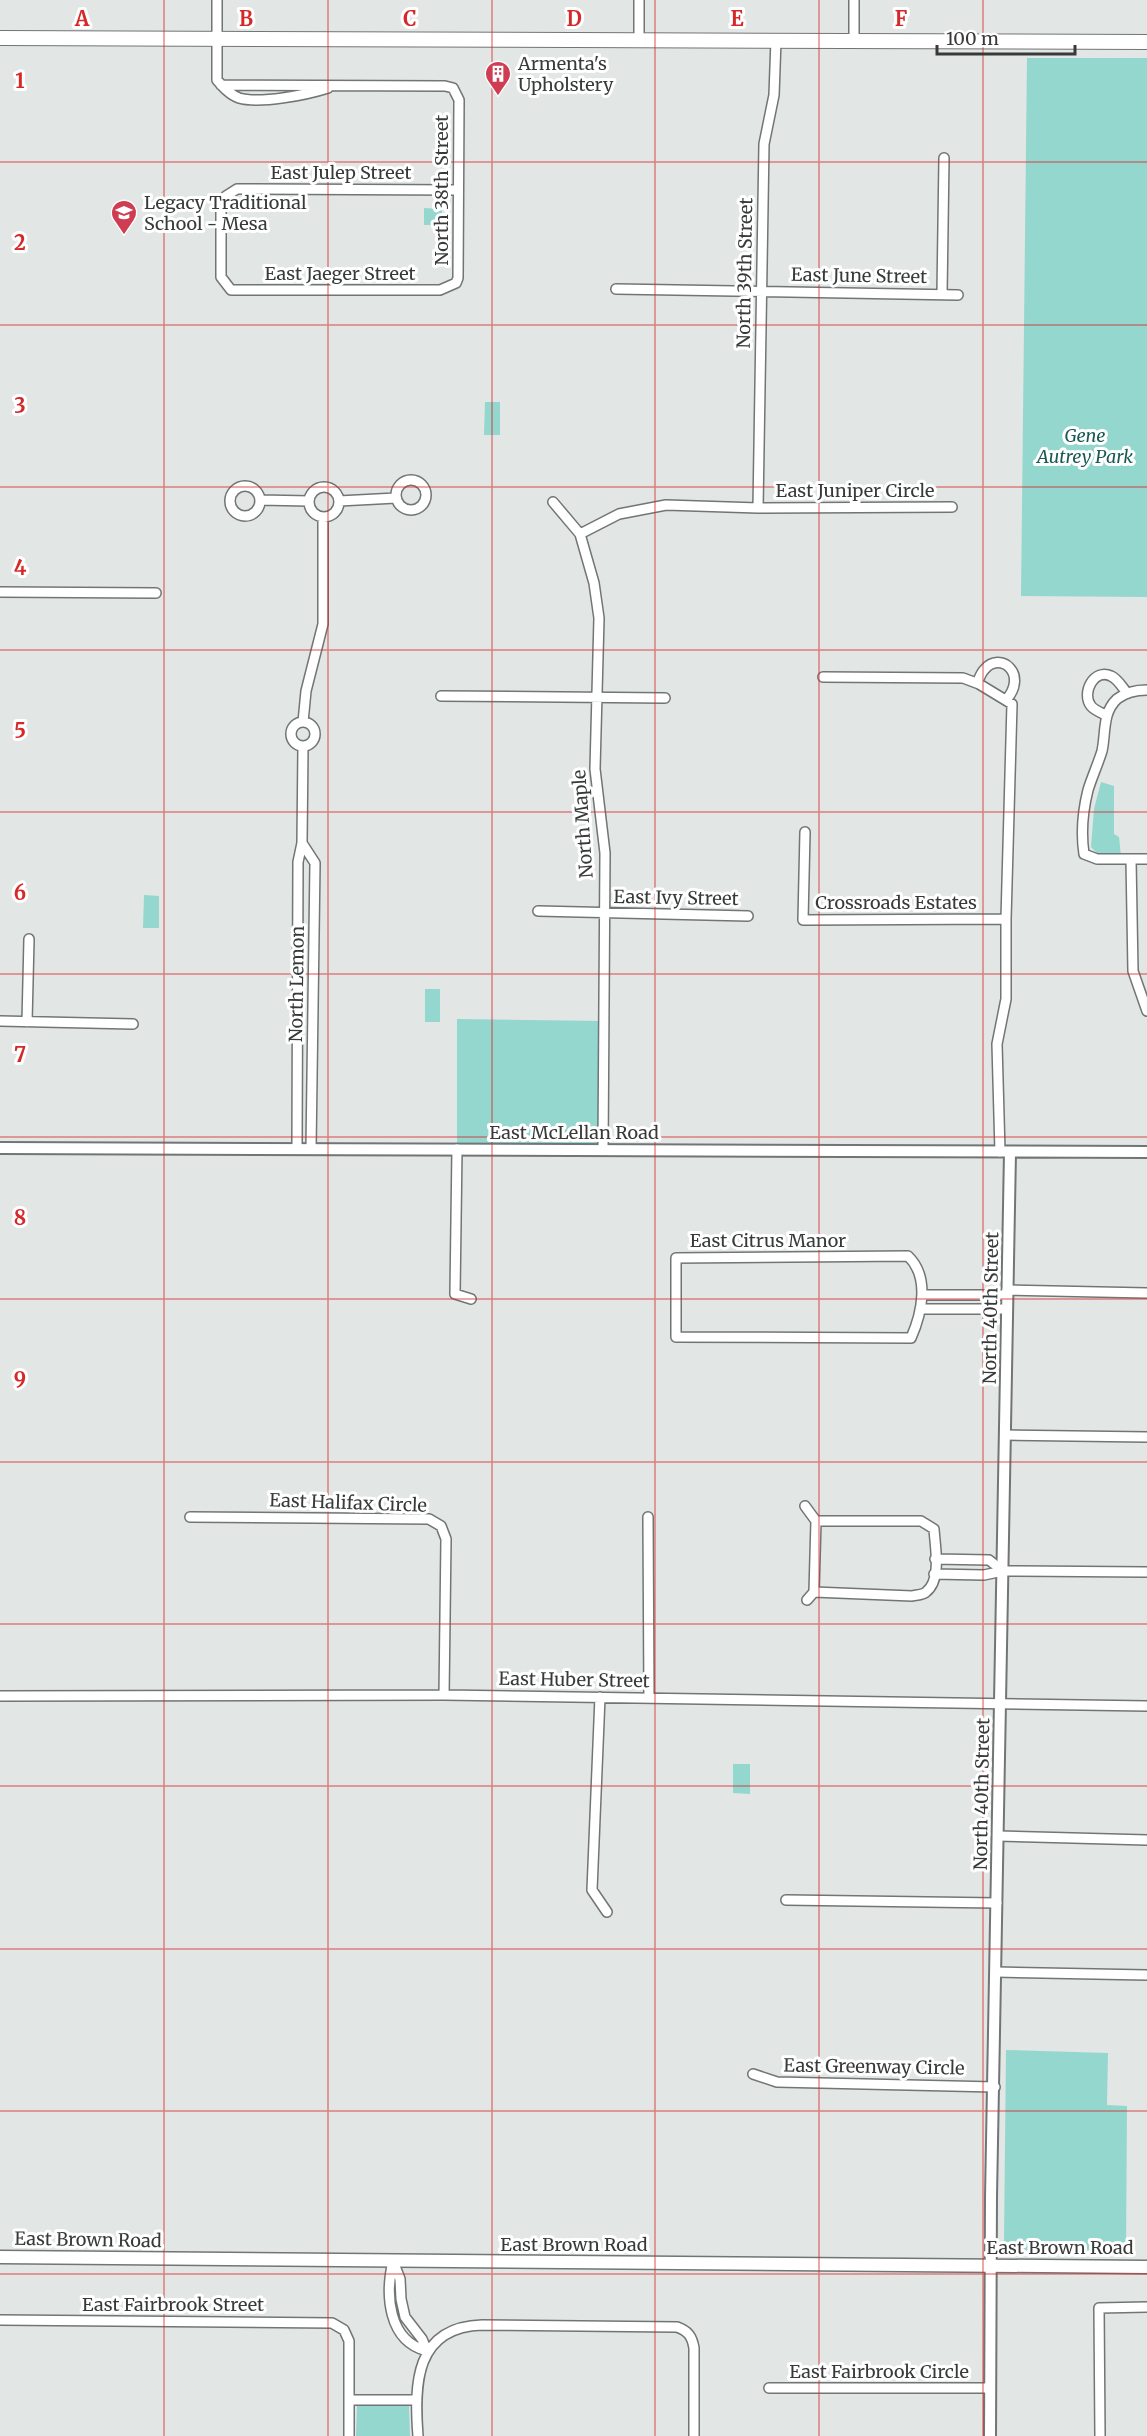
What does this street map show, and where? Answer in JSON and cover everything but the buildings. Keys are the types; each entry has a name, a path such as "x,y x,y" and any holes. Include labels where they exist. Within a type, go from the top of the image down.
{"main road":[{"path":"0,38 1147,42"},
{"name":"East Brown Road","path":"0,2257 1147,2267"}],"street":[{"path":"217,0 217,80 239,98 258,99 301,95 337,85"},
{"path":"639,0 639,40"},
{"path":"854,0 854,40"},
{"name":"North 39th Street","path":"758,508 764,144 774,94 776,40"},
{"path":"221,85 337,85"},
{"path":"258,85 258,99"},
{"name":"North 38th Street","path":"337,85 445,86 453,88 457,93 459,100 458,278 453,285"},
{"path":"942,294 944,158"},
{"name":"East Julep Street","path":"227,287 221,277 221,207 226,196 237,189 458,190"},
{"name":"East Jaeger Street","path":"227,287 236,291 440,291 453,285"},
{"name":"East June Street","path":"616,289 958,295"},
{"path":"323,487 336,492 339,501 336,511 323,517 314,513 309,501 315,490 323,487"},
{"path":"339,501 396,498"},
{"path":"260,500 309,501"},
{"path":"553,502 580,534"},
{"name":"East Juniper Circle","path":"580,534 620,514 666,505 758,508 952,507"},
{"path":"303,722 306,691 323,624 323,517"},
{"name":"North Maple","path":"580,534 594,583 599,618 595,769 605,853 603,1150"},
{"path":"0,592 156,593"},
{"path":"977,683 984,669 989,666 1003,663 1009,666 1014,672 1015,682 1006,700"},
{"path":"1107,716 1092,708 1089,702 1088,689 1091,682 1098,676 1113,677 1127,693"},
{"path":"823,677 963,678 977,683 1012,705 1006,999 997,1044 1005,1152"},
{"path":"1147,690 1127,693 1117,699 1107,716 1098,765 1088,790 1082,839 1084,854 1097,859 1147,859"},
{"path":"441,696 665,698"},
{"path":"303,722 311,725 315,735 311,744 303,747 295,744 291,735 294,726 303,722"},
{"name":"North Lemon","path":"297,1149 298,862 302,843 303,747"},
{"name":"Crossroads Estates","path":"805,832 803,920 1006,919"},
{"name":"North Lemon","path":"302,843 315,863 311,1149"},
{"path":"1131,860 1133,971 1147,1011"},
{"name":"East Ivy Street","path":"538,911 748,916"},
{"name":"North Lemon","path":"299,914 315,915"},
{"path":"27,1022 29,939"},
{"path":"0,1021 133,1024"},
{"name":"North Lemon","path":"298,1053 312,1054"},
{"path":"298,1095 310,1095"},
{"path":"297,1116 310,1116"},
{"name":"East McLellan Road","path":"0,1148 1147,1152"},
{"path":"458,1149 455,1294 471,1299"},
{"name":"North 40th Street","path":"990,2436 990,2266 995,2087 1007,1309 1005,1152"},
{"name":"East Citrus Manor","path":"908,1256 917,1265 923,1295 920,1309 911,1338 676,1337 676,1258 908,1256"},
{"path":"923,1295 1147,1293"},
{"path":"920,1309 1007,1309"},
{"path":"1005,1435 1147,1437"},
{"path":"806,1506 816,1521 814,1592 807,1600"},
{"name":"East Halifax Circle","path":"190,1517 429,1519 441,1526 446,1539 444,1695"},
{"path":"648,1517 649,1698"},
{"path":"814,1592 912,1596 926,1592 932,1584 935,1559 934,1529 921,1521 816,1521"},
{"path":"935,1559 989,1560 1003,1571"},
{"path":"957,1574 958,1560"},
{"path":"934,1574 984,1575 1003,1571 1147,1572"},
{"name":"East Huber Street","path":"0,1696 444,1695 1147,1706"},
{"path":"600,1697 592,1890 607,1912"},
{"path":"998,1836 1147,1840"},
{"path":"786,1900 997,1903"},
{"path":"996,1972 1147,1975"},
{"name":"East Greenway Circle","path":"753,2074 777,2082 995,2087"},
{"path":"393,2261 400,2279 403,2311 408,2322 422,2339 427,2351"},
{"path":"393,2261 389,2278 389,2301 399,2330 414,2348 427,2351"},
{"path":"1100,2436 1099,2308 1147,2307"},
{"name":"East Fairbrook Street","path":"0,2320 327,2322 344,2330 350,2344 349,2400"},
{"path":"399,2330 408,2322"},
{"path":"418,2436 418,2374 427,2351 451,2331 471,2325 677,2327 691,2335 694,2348 694,2436"},
{"name":"East Fairbrook Circle","path":"769,2388 990,2388"},
{"path":"349,2436 349,2400 417,2400"}],"green space":[{"name":"Gene Autrey Park","path":"1027,58 1147,58 1147,597 1021,596"},
{"path":"424,208 442,209 442,225 424,225"},
{"path":"485,402 500,402 500,435 484,435"},
{"path":"1101,782 1114,786 1114,834 1119,837 1121,856 1097,853 1091,847 1094,809"},
{"path":"144,895 159,896 159,928 143,928"},
{"path":"425,989 440,989 440,1022 425,1022"},
{"path":"457,1019 603,1021 603,1150 457,1149"},
{"path":"733,1764 750,1764 750,1794 733,1793"},
{"path":"1006,2050 1108,2053 1107,2105 1127,2106 1126,2250 1013,2251 1004,2242"},
{"path":"357,2406 409,2406 410,2436 356,2436"}],"place":[{"name":"Armenta's Upholstery","path":"498,97"},
{"name":"Legacy Traditional School - Mesa","path":"124,236"}]}
